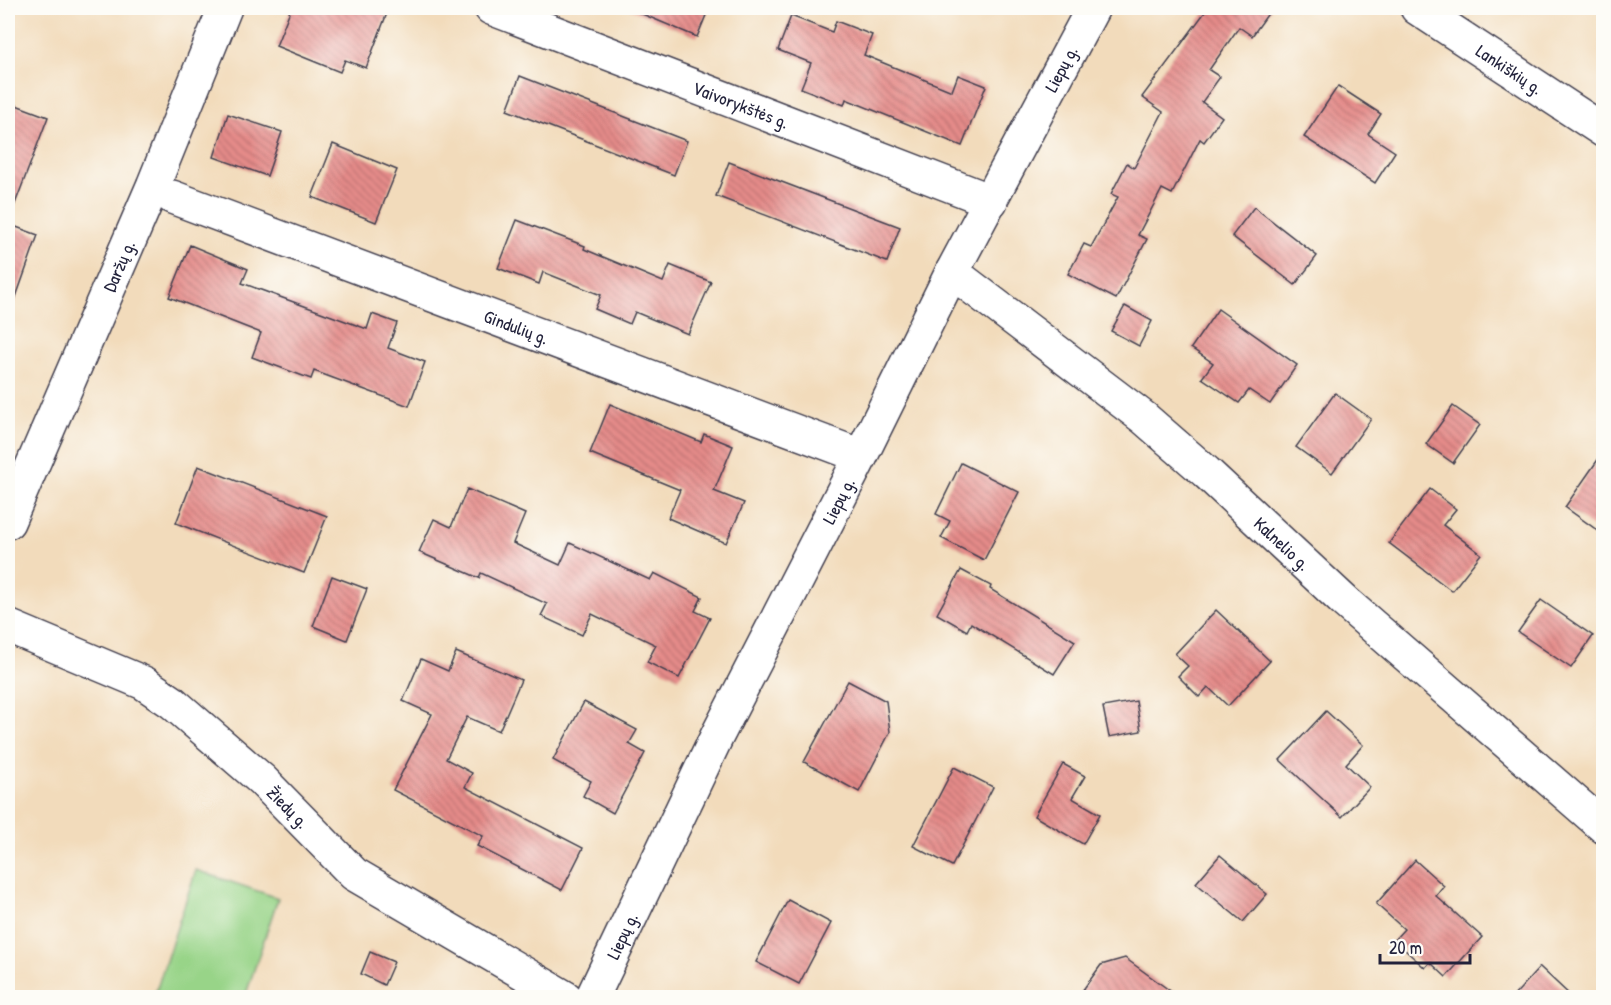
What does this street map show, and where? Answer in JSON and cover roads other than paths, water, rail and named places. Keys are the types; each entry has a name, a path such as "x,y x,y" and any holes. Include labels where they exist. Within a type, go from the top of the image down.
{"street":[{"name":"Daržų g.","path":"8,522 153,186 225,8"},
{"name":"Vaivorykštės g.","path":"491,8 991,201"},
{"name":"Liepų g.","path":"592,998 717,736 861,456 952,272 1093,8"},
{"name":"Lankiškių g.","path":"1417,8 1604,131"},
{"name":"Gindulių g.","path":"172,197 861,456"},
{"name":"Kalnelio g.","path":"952,272 1144,418 1206,472 1344,601 1604,827"},
{"name":"Žiedų g.","path":"8,626 144,683 172,702 262,780 354,874 566,998"}]}
